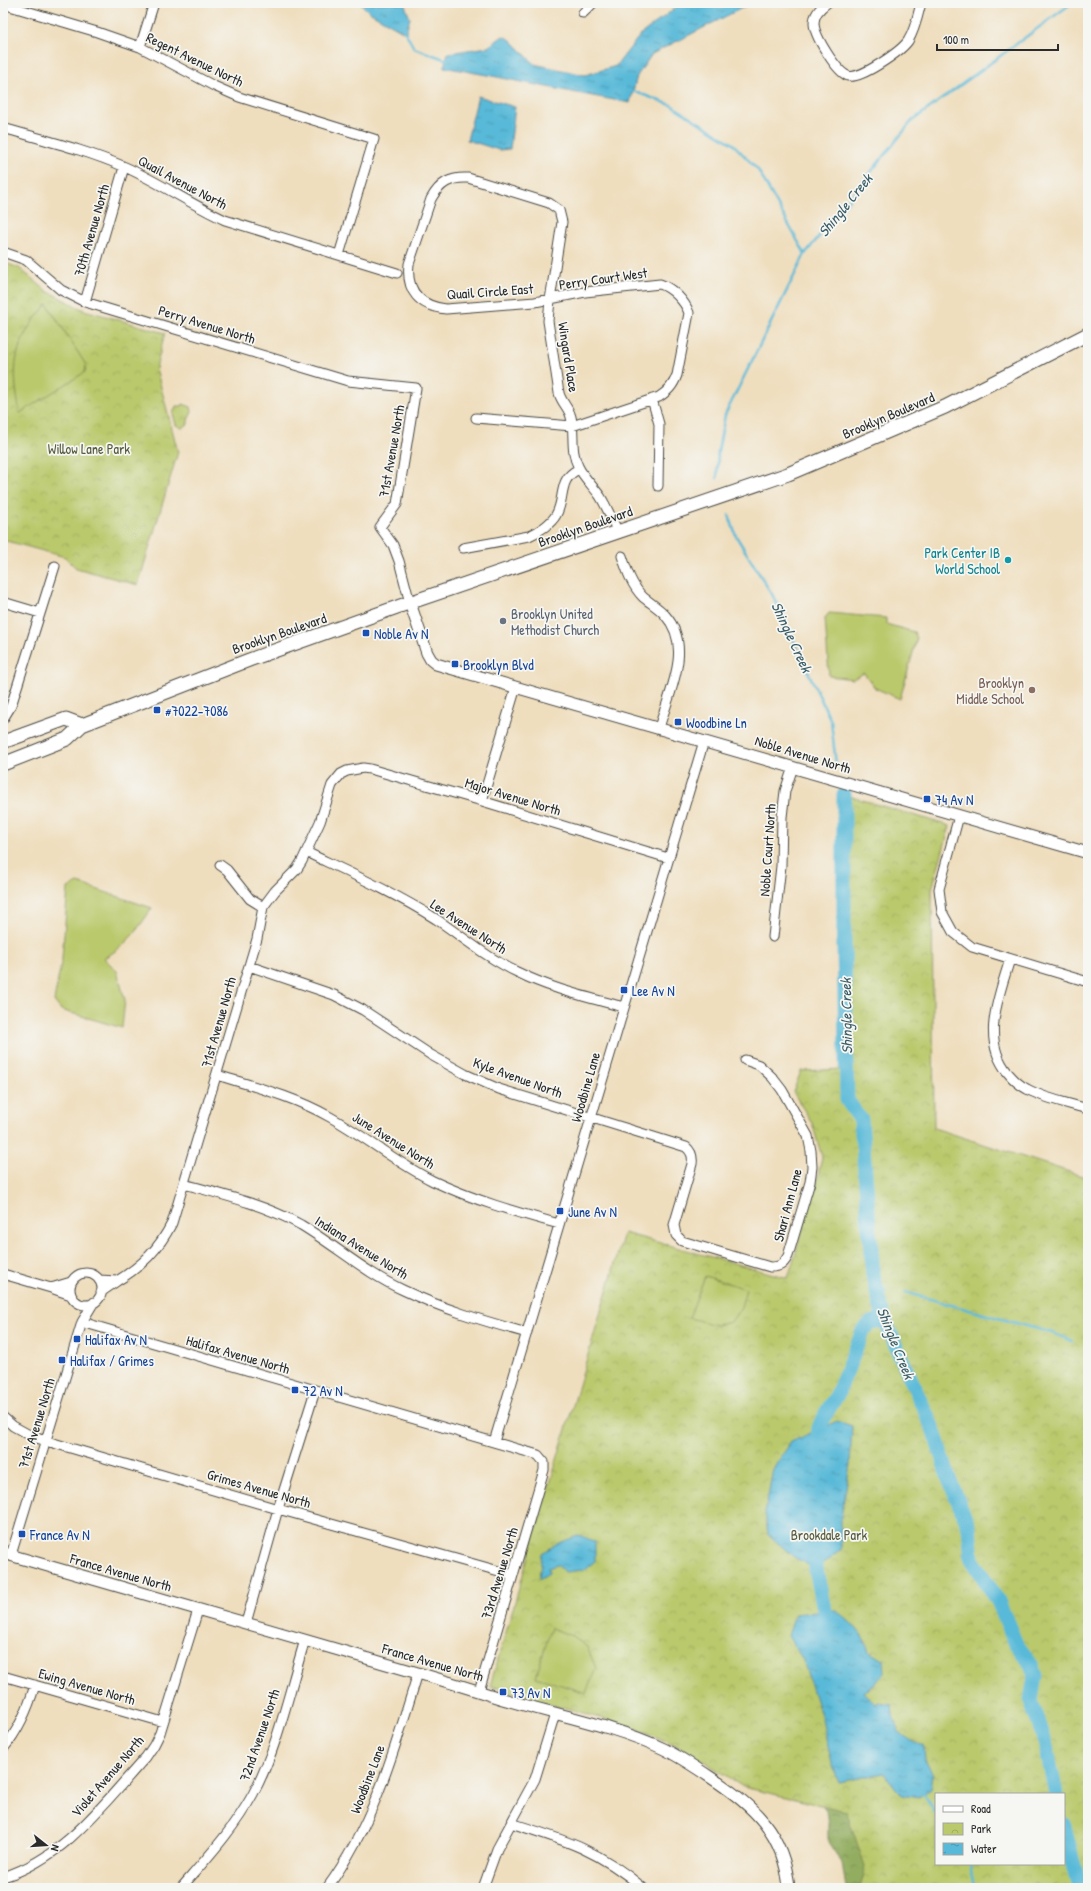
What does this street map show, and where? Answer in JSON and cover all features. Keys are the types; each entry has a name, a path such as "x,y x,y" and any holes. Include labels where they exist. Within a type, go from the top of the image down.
{"main road":[{"name":"Brooklyn Boulevard","path":"3,764 67,739 82,725 248,660 788,474 945,408 1088,334"},
{"path":"3,742 66,719 82,725"}],"street":[{"path":"140,47 154,3"},
{"path":"583,13 593,3"},
{"path":"827,3 817,13 814,21 814,30 838,68 849,76 857,76 864,73 908,41 921,3"},
{"name":"Regent Avenue North","path":"3,4 97,32 140,47 214,86 239,97 374,139 339,255"},
{"name":"Quail Avenue North","path":"3,128 82,151 124,167 224,220 397,273"},
{"name":"70th Avenue North","path":"85,302 124,167"},
{"name":"Quail Circle East","path":"549,203 468,178 450,179 442,184 431,199 409,264 408,275 410,286 414,292 424,304 435,308 446,309 550,300"},
{"name":"Wingard Place","path":"549,203 559,210 562,222 548,321 560,399 571,416 574,454 579,469 607,507 618,532"},
{"name":"Perry Avenue North","path":"3,252 26,260 61,290 85,302 348,381 362,384 416,388"},
{"name":"Perry Court West","path":"550,300 585,292 660,284 668,287 687,308 688,321 677,376 667,392 652,399 572,426"},
{"name":"71st Avenue North","path":"410,603 399,561 393,545 380,527 398,504 416,388"},
{"path":"652,399 659,424 658,486"},
{"path":"476,418 572,426"},
{"path":"463,548 529,536 536,533 556,515 567,478 579,469"},
{"path":"622,556 633,584 642,596 664,613 671,622 678,639 679,657 659,728"},
{"path":"3,719 11,706 54,566"},
{"path":"3,602 40,613"},
{"name":"Noble Avenue North","path":"410,603 427,653 431,660 448,668 1088,853"},
{"path":"482,801 516,687"},
{"name":"Woodbine Lane","path":"494,1442 704,741"},
{"name":"Noble Court North","path":"773,937 781,866 784,804 793,767"},
{"name":"Major Avenue North","path":"347,771 363,768 370,769 482,801 668,858"},
{"name":"71st Avenue North","path":"101,1292 144,1263 165,1238 172,1223 217,1075 257,939 264,907 275,891 297,869 320,822 332,785 341,774 347,771"},
{"path":"959,816 939,889 942,912 946,922 953,932 972,947 1010,960 1088,982"},
{"name":"Lee Avenue North","path":"306,852 401,898 436,919 491,958 516,972 541,983 623,1008"},
{"path":"220,865 227,870 250,900 264,907"},
{"path":"1010,960 992,1026 993,1041 997,1055 1004,1068 1014,1080 1026,1089 1088,1109"},
{"name":"Kyle Avenue North","path":"249,966 334,995 363,1010 431,1056 472,1077 507,1091 592,1116 680,1145 691,1152 693,1158 674,1225 676,1235 682,1241 770,1267 779,1266 784,1263"},
{"name":"Shari Ann Lane","path":"745,1060 759,1065 782,1090 808,1136 812,1151 810,1182 784,1263"},
{"name":"June Avenue North","path":"217,1075 270,1091 301,1103 330,1117 400,1163 454,1190 503,1208 559,1224"},
{"name":"Indiana Avenue North","path":"184,1184 240,1200 271,1211 301,1225 370,1272 403,1290 471,1317 527,1333"},
{"path":"51,1288 71,1282 78,1275 87,1273 92,1274 99,1280 117,1281"},
{"path":"3,1274 51,1288 71,1295 79,1303 89,1304 94,1302 101,1292 99,1280"},
{"path":"71,1282 71,1295"},
{"name":"71st Avenue North","path":"7,1554 82,1322 94,1302"},
{"name":"71st Avenue North","path":"79,1303 82,1322"},
{"name":"Halifax Avenue North","path":"82,1322 538,1455 544,1462"},
{"path":"246,1623 278,1509 315,1391"},
{"name":"Grimes Avenue North","path":"3,1417 23,1432 45,1440 278,1509 513,1575"},
{"name":"73rd Avenue North","path":"478,1691 544,1470 544,1462"},
{"name":"France Avenue North","path":"7,1554 628,1735 665,1750 737,1795 756,1812 774,1838 787,1872 789,1888"},
{"name":"Violet Avenue North","path":"3,1877 43,1859 68,1841 146,1757 154,1745 163,1722 198,1610"},
{"name":"72nd Avenue North","path":"181,1888 220,1844 254,1793 273,1743 305,1640"},
{"name":"Woodbine Lane","path":"327,1888 352,1849 372,1809 383,1782 418,1674"},
{"name":"Ewing Avenue North","path":"3,1676 163,1722"},
{"path":"3,1749 13,1737 23,1720 35,1685"},
{"path":"483,1888 497,1849 535,1779 555,1714"},
{"path":"511,1823 581,1846 613,1864 643,1888"}],"green space":[{"name":"Willow Lane Park","path":"3,262 19,268 47,291 84,310 165,333 156,368 178,452 138,585 76,568 65,557 3,540"},
{"path":"47,304 86,365 85,372 20,413 15,380 16,360 23,339 30,326"},
{"path":"183,404 191,407 192,412 188,420 188,424 182,428 176,425 173,414 176,406 182,406"},
{"path":"829,613 886,618 886,624 914,632 917,638 900,699 875,688 864,673 853,679 829,676 825,618"},
{"name":"Brookdale Park","path":"842,794 950,826 932,889 934,1128 1088,1178 1088,1888 859,1888 865,1866 846,1811 743,1787 702,1760 675,1745 635,1728 490,1686 624,1233 788,1278 815,1189 822,1157 812,1123 793,1092 801,1071 845,1069"},
{"path":"78,883 152,908 137,930 126,942 104,958 117,971 125,1000 122,1028 61,1010 54,1001 62,958 68,888"},
{"path":"705,1276 746,1289 741,1307 731,1322 716,1325 689,1318"},
{"path":"551,1628 572,1636 587,1647 596,1668 586,1693 536,1677"},
{"path":"838,1795 904,1888 846,1888 842,1863 828,1842 828,1815 820,1800"}],"water":[{"path":"360,3 404,3 410,18 406,33 369,12"},
{"path":"682,3 752,3 652,54 637,76 630,103 444,67 448,53 488,47 503,36 511,40 534,64 585,75 616,66 641,34"},
{"path":"478,96 515,107 510,149 499,150 467,140"},
{"path":"837,1421 852,1426 850,1465 841,1517 841,1550 816,1569 794,1557 768,1534 765,1512 773,1469 791,1442"},
{"path":"580,1535 595,1542 595,1561 584,1570 565,1572 557,1565 548,1568 549,1573 539,1579 542,1553 559,1543"},
{"path":"836,1610 860,1633 869,1652 884,1660 885,1672 875,1684 863,1692 875,1704 879,1702 892,1704 894,1721 899,1731 909,1739 924,1746 925,1760 933,1775 931,1788 919,1798 901,1795 884,1773 839,1782 832,1764 822,1719 803,1660 788,1636 795,1614"}],"waterway":[{"name":"Shingle Creek","path":"717,478 718,451 725,415 805,254 912,121 1072,3"},
{"path":"405,32 414,48 447,60"},
{"path":"633,91 671,105 733,144 758,170 805,254"},
{"name":"Shingle Creek","path":"729,515 736,536 773,596 831,721 836,765"},
{"name":"Shingle Creek","path":"844,795 844,946 847,1100 861,1120 873,1275 884,1319 934,1431 949,1479 969,1527 972,1559 998,1601 1016,1644 1031,1664 1035,1676 1031,1701 1045,1741 1056,1793"},
{"path":"876,1293 887,1291"},
{"path":"905,1292 1052,1333 1073,1341"},
{"path":"817,1448 819,1428 823,1418 837,1395 863,1331 871,1323 884,1319"},
{"path":"816,1550 816,1569 828,1630"},
{"path":"924,1794 935,1812"},
{"name":"Shingle Creek","path":"1065,1830 1080,1888"},
{"path":"970,1865 974,1888"}],"place":[{"name":"Park Center IB World School","path":"1008,560"},
{"name":"Brooklyn United Methodist Church","path":"503,621"},
{"name":"Noble Av N","path":"366,633"},
{"name":"Brooklyn Blvd","path":"455,664"},
{"name":"Brooklyn Middle School","path":"1032,690"},
{"name":"#7022-7086","path":"157,710"},
{"name":"Woodbine Ln","path":"678,722"},
{"name":"74 Av N","path":"927,799"},
{"name":"Lee Av N","path":"624,990"},
{"name":"June Av N","path":"560,1211"},
{"name":"Halifax Av N","path":"77,1339"},
{"name":"Halifax / Grimes","path":"62,1360"},
{"name":"72 Av N","path":"295,1390"},
{"name":"France Av N","path":"22,1534"},
{"name":"73 Av N","path":"503,1692"}]}
